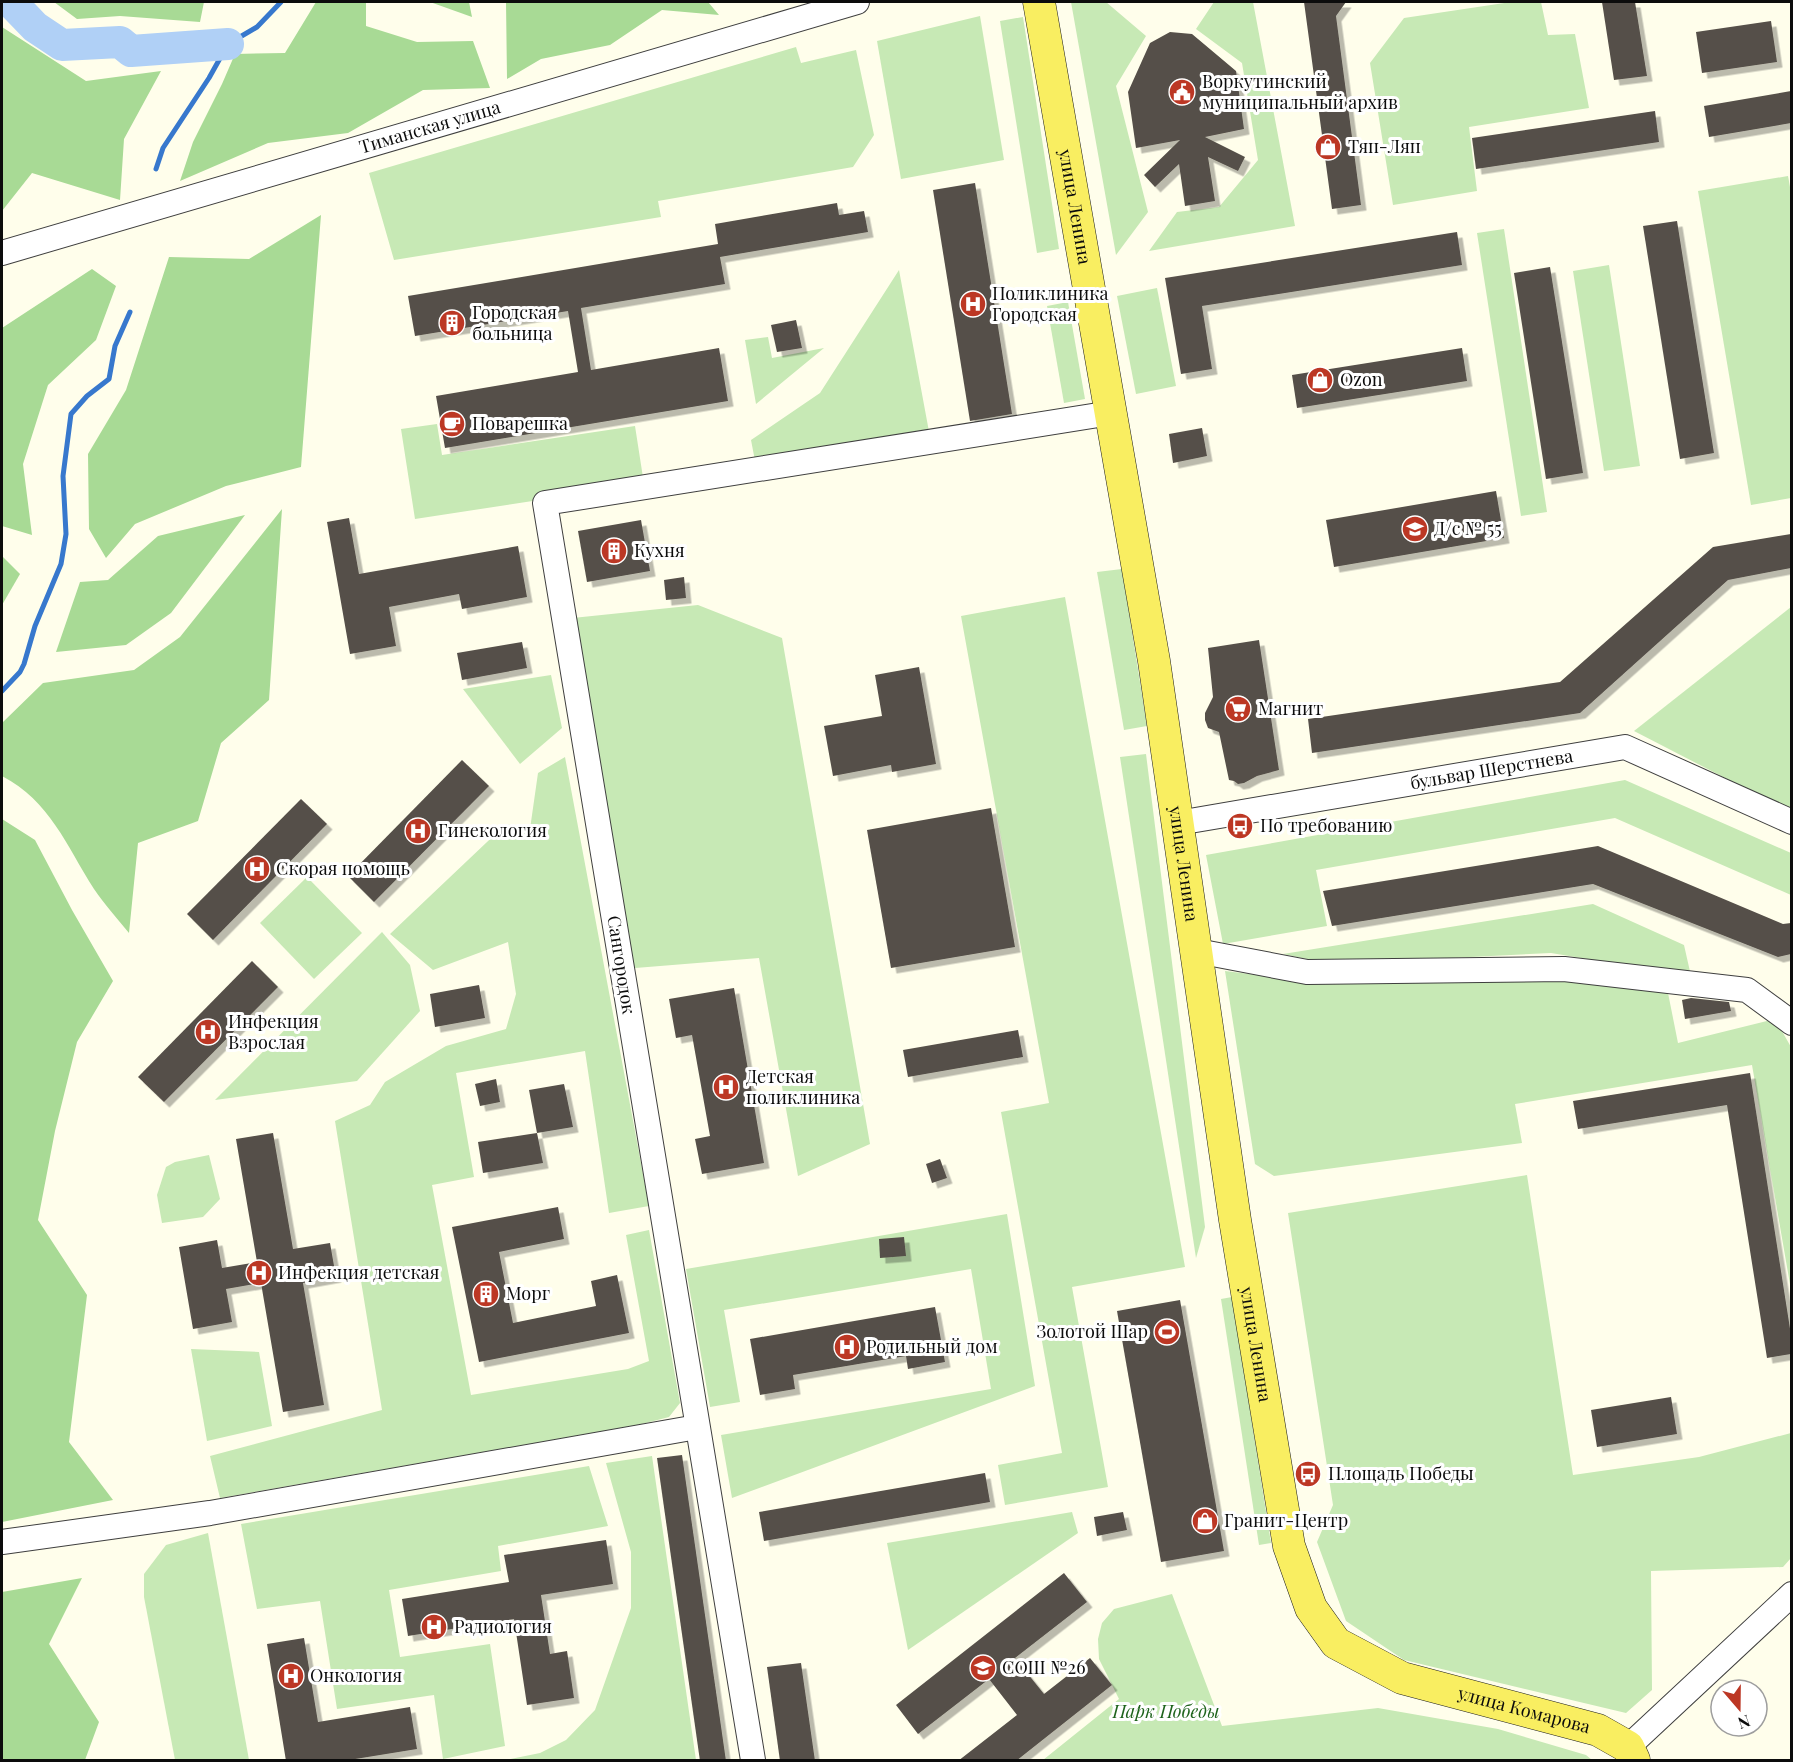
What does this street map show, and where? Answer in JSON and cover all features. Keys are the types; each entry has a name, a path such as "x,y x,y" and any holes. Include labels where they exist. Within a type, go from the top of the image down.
{"main road":[{"name":"улица Ленина","path":"1039,2 1154,661 1235,1220 1289,1546 1311,1608 1336,1643 1402,1678"},
{"name":"улица Комарова","path":"1402,1678 1598,1730 1631,1754"}],"street":[{"name":"Тиманская улица","path":"2,253 857,2"},
{"name":"Сангородок","path":"753,1761 545,503 1111,413"},
{"name":"бульвар Шерстнева","path":"1178,823 1625,747 1791,822"},
{"path":"1197,951 1307,972 1564,969 1747,990 1791,1023"},
{"path":"2,1542 210,1513 697,1426"},
{"path":"1631,1754 1791,1594"}],"green space":[{"path":"54,2 204,2 200,22 120,16 77,19"},
{"path":"316,2 366,2 366,26 417,42 473,41 490,88 423,90 348,133 268,143 180,181 193,142 235,54 285,53"},
{"path":"430,2 469,2 472,17"},
{"path":"506,2 708,2 719,15 662,10 610,45 541,59 507,79"},
{"path":"1071,2 1106,2 1146,36 1116,86 1148,212 1116,255"},
{"path":"1214,2 1253,2 1295,226 1149,251 1177,212 1219,207 1258,160 1242,63 1196,29"},
{"path":"1511,2 1541,2 1548,35 1575,34 1589,108 1469,127 1477,191 1393,205 1370,63 1404,18"},
{"path":"980,16 1004,160 901,179 877,41"},
{"path":"1023,17 1059,249 1037,253 1000,21"},
{"path":"2,27 86,81 161,71 124,139 120,200 32,173 2,211"},
{"path":"796,47 801,63 856,50 874,135 853,167 658,201 661,217 394,260 369,173"},
{"path":"1788,176 1792,198 1791,498 1751,505 1698,191"},
{"path":"321,215 301,467 226,486 135,524 106,558 89,529 88,454 126,390 169,257 249,259"},
{"path":"1504,229 1547,512 1521,516 1477,233"},
{"path":"1609,265 1640,466 1604,471 1573,271"},
{"path":"92,269 116,286 96,340 48,385 23,464 32,535 2,526 2,328"},
{"path":"899,270 930,437 756,466 751,440 820,393"},
{"path":"1157,288 1176,386 1136,394 1117,296"},
{"path":"1068,302 1085,399 1064,403 1047,306"},
{"path":"768,337 772,358 824,348 756,404 745,340"},
{"path":"437,424 442,455 635,426 644,484 415,519 401,429"},
{"path":"282,509 269,700 221,743 198,821 138,843 129,933 94,889 45,811 19,786 2,776 2,723 43,683 134,670 180,637"},
{"path":"245,515 171,613 126,645 56,652 80,582 108,580 158,536"},
{"path":"2,556 20,574 2,605"},
{"path":"1122,569 1147,726 1124,730 1097,572"},
{"path":"1065,597 1185,1267 1072,1287 1108,1487 1005,1505 998,1465 1062,1453 1001,1112 1049,1103 961,616"},
{"path":"698,605 782,638 870,1144 798,1176 759,958 623,969 563,619"},
{"path":"1791,607 1791,812 1634,731"},
{"path":"551,675 562,728 520,764 463,689"},
{"path":"1146,754 1205,1227 1196,1258 1120,757"},
{"path":"565,757 649,1206 609,1213 585,1051 456,1073 474,1177 432,1185 471,1395 628,1369 649,1361 626,1235 649,1230 680,1403 669,1417 638,1425 220,1498 210,1456 382,1410 335,1121 370,1105 385,1082 446,1046 506,1029 516,994 508,942 433,970 390,934 506,824 530,829 538,773"},
{"path":"1625,780 1791,853 1791,895 1615,818 1316,870 1327,926 1223,944 1206,855"},
{"path":"2,819 35,840 113,981 77,1042 55,1131 38,1220 87,1295 69,1442 113,1500 2,1522"},
{"path":"307,877 362,933 314,979 260,923"},
{"path":"1593,904 1684,945 1691,976 1551,953 1331,964 1283,954"},
{"path":"382,932 410,965 420,1011 357,1081 215,1100"},
{"path":"1225,971 1307,981 1561,975 1667,988 1678,1043 1775,1019 1791,1047 1791,1290 1752,1065 1515,1104 1522,1143 1274,1176 1255,1164"},
{"path":"209,1155 220,1199 203,1217 162,1223 157,1195 166,1167 175,1162"},
{"path":"1527,1175 1573,1475 1699,1457 1791,1433 1791,1558 1783,1567 1651,1571 1652,1690 1626,1713 1404,1660 1346,1621 1317,1542 1333,1505 1288,1213"},
{"path":"1007,1214 1035,1386 732,1498 721,1435 991,1389 971,1269 724,1310 740,1402 710,1407 686,1269"},
{"path":"1232,1297 1271,1543 1259,1545 1221,1299"},
{"path":"191,1349 259,1352 272,1426 207,1441"},
{"path":"652,1456 696,1760 506,1760 540,1753 566,1740 595,1710 631,1608 631,1552 606,1463"},
{"path":"589,1466 608,1526 498,1546 501,1571 389,1590 400,1657 490,1644 505,1746 443,1759 434,1695 337,1709 320,1601 257,1609 241,1524"},
{"path":"1072,1512 1078,1533 908,1650 887,1543"},
{"path":"208,1533 249,1760 175,1760 144,1597 144,1574 166,1545"},
{"path":"82,1578 49,1644 99,1722 85,1760 2,1760 2,1592"},
{"name":"Парк Победы","path":"1172,1594 1222,1726 1378,1708 1498,1729 1586,1755 1592,1760 1043,1760 1119,1699 1099,1659 1098,1639 1102,1623 1114,1609"}],"building":[{"path":"1304,2 1346,2 1336,16 1361,205 1332,209"},
{"path":"1602,2 1635,2 1647,76 1614,80"},
{"path":"1771,21 1777,62 1702,73 1696,32"},
{"path":"1170,32 1192,34 1236,71 1244,129 1205,137 1245,157 1238,171 1208,157 1215,201 1185,206 1179,164 1155,187 1144,175 1180,140 1136,148 1128,92 1150,43"},
{"path":"1791,91 1791,123 1709,137 1704,106"},
{"path":"1655,111 1659,142 1476,169 1472,138"},
{"name":"Поликлиника Городская","path":"975,183 1012,414 970,421 933,190"},
{"name":"Городская больница","path":"837,203 839,215 864,211 868,232 720,257 725,284 581,308 591,370 719,348 728,401 445,448 436,396 578,372 568,311 415,336 408,296 718,244 715,224"},
{"path":"1677,221 1714,453 1680,459 1643,226"},
{"path":"1457,232 1462,265 1202,306 1212,369 1181,374 1165,278"},
{"path":"1550,267 1583,473 1546,479 1514,273"},
{"path":"796,320 802,348 777,352 771,325"},
{"path":"1462,348 1467,381 1297,408 1292,375"},
{"path":"1202,428 1207,456 1173,463 1169,434"},
{"name":"Д/с № 55","path":"1496,491 1504,538 1334,567 1326,520"},
{"path":"349,518 359,574 518,546 527,597 462,609 459,594 389,607 396,646 350,654 327,522"},
{"name":"Кухня","path":"641,520 650,571 587,582 578,531"},
{"path":"1791,534 1791,568 1728,580 1580,713 1312,753 1308,719 1560,682 1713,547"},
{"path":"684,577 686,598 666,600 664,580"},
{"name":"Магнит","path":"1259,640 1279,770 1238,784 1229,780 1219,732 1208,728 1205,720 1205,713 1213,697 1208,648"},
{"path":"522,642 527,668 462,680 457,653"},
{"path":"919,667 936,764 892,772 891,765 833,776 824,726 882,716 875,675"},
{"name":"Гинекология","path":"462,760 489,786 374,902 348,876"},
{"name":"Скорая помощь","path":"301,799 327,824 213,940 187,914"},
{"path":"991,808 1015,947 891,968 867,830"},
{"path":"1598,846 1783,924 1791,923 1791,954 1778,957 1593,884 1332,926 1323,891"},
{"name":"Инфекция Взрослая","path":"252,961 278,987 164,1102 138,1077"},
{"path":"479,985 485,1018 435,1027 430,994"},
{"name":"Детская поликлиника","path":"734,988 764,1163 702,1174 695,1139 710,1136 692,1035 676,1038 669,999"},
{"path":"1691,998 1729,1002 1731,1011 1685,1019 1682,1000"},
{"path":"1018,1030 1023,1057 908,1077 903,1050"},
{"path":"1750,1073 1791,1335 1791,1354 1767,1358 1727,1105 1578,1129 1573,1101"},
{"path":"496,1079 500,1102 480,1106 475,1084"},
{"path":"564,1084 573,1127 537,1133 529,1090"},
{"name":"Инфекция детская","path":"273,1133 293,1249 330,1243 336,1277 303,1283 324,1405 283,1412 261,1283 226,1289 232,1322 193,1329 179,1247 217,1240 222,1268 257,1262 236,1139"},
{"path":"537,1133 543,1163 483,1173 478,1142"},
{"path":"940,1159 947,1178 932,1183 926,1164"},
{"name":"Морг","path":"558,1207 564,1239 499,1252 513,1323 596,1306 591,1281 617,1275 629,1333 479,1362 452,1227"},
{"path":"904,1237 906,1256 880,1258 879,1239"},
{"path":"1180,1300 1224,1551 1161,1562 1117,1311"},
{"name":"Родильный дом","path":"935,1307 945,1362 908,1369 906,1356 793,1375 795,1389 760,1395 750,1339"},
{"path":"1671,1397 1677,1434 1597,1447 1591,1410"},
{"path":"682,1455 726,1761 700,1761 657,1458"},
{"path":"985,1473 990,1502 764,1541 759,1512"},
{"path":"1123,1512 1127,1530 1097,1536 1094,1517"},
{"name":"Радиология","path":"606,1540 613,1584 541,1595 550,1654 567,1651 574,1698 527,1705 514,1619 408,1636 402,1599 509,1582 504,1555"},
{"name":"СОШ №26","path":"1064,1573 1087,1602 1015,1658 1044,1694 1090,1658 1112,1685 1016,1761 958,1761 1017,1715 989,1679 918,1734 896,1705"},
{"name":"Онкология","path":"304,1638 318,1722 410,1707 417,1749 343,1761 286,1761 267,1644"},
{"path":"801,1663 815,1761 780,1761 767,1667"}],"waterway":[{"path":"11,2 35,27 62,45 120,42 131,51 228,44"},
{"path":"156,169 163,148 209,78 228,44 257,27 281,2"},
{"path":"2,691 20,672 24,664 35,626 61,564 66,534 63,476 71,414 87,396 109,379 115,346 130,312"}],"place":[{"name":"Воркутинский муниципальный архив","path":"1182,92"},
{"name":"Тяп-Ляп","path":"1328,147"},
{"name":"Поликлиника Городская","path":"973,304"},
{"name":"Городская больница","path":"452,323"},
{"name":"Ozon","path":"1320,380"},
{"name":"Поварешка","path":"452,424"},
{"name":"Д/с № 55","path":"1415,529"},
{"name":"Кухня","path":"614,551"},
{"name":"Магнит","path":"1238,709"},
{"name":"По требованию","path":"1240,826"},
{"name":"Гинекология","path":"418,831"},
{"name":"Скорая помощь","path":"257,869"},
{"name":"Инфекция Взрослая","path":"208,1032"},
{"name":"Детская поликлиника","path":"726,1087"},
{"name":"Инфекция детская","path":"259,1273"},
{"name":"Морг","path":"486,1294"},
{"name":"Золотой Шар","path":"1167,1332"},
{"name":"Родильный дом","path":"847,1347"},
{"name":"Площадь Победы","path":"1308,1474"},
{"name":"Гранит-Центр","path":"1205,1521"},
{"name":"Радиология","path":"434,1627"},
{"name":"СОШ №26","path":"983,1668"},
{"name":"Онкология","path":"291,1676"}]}
